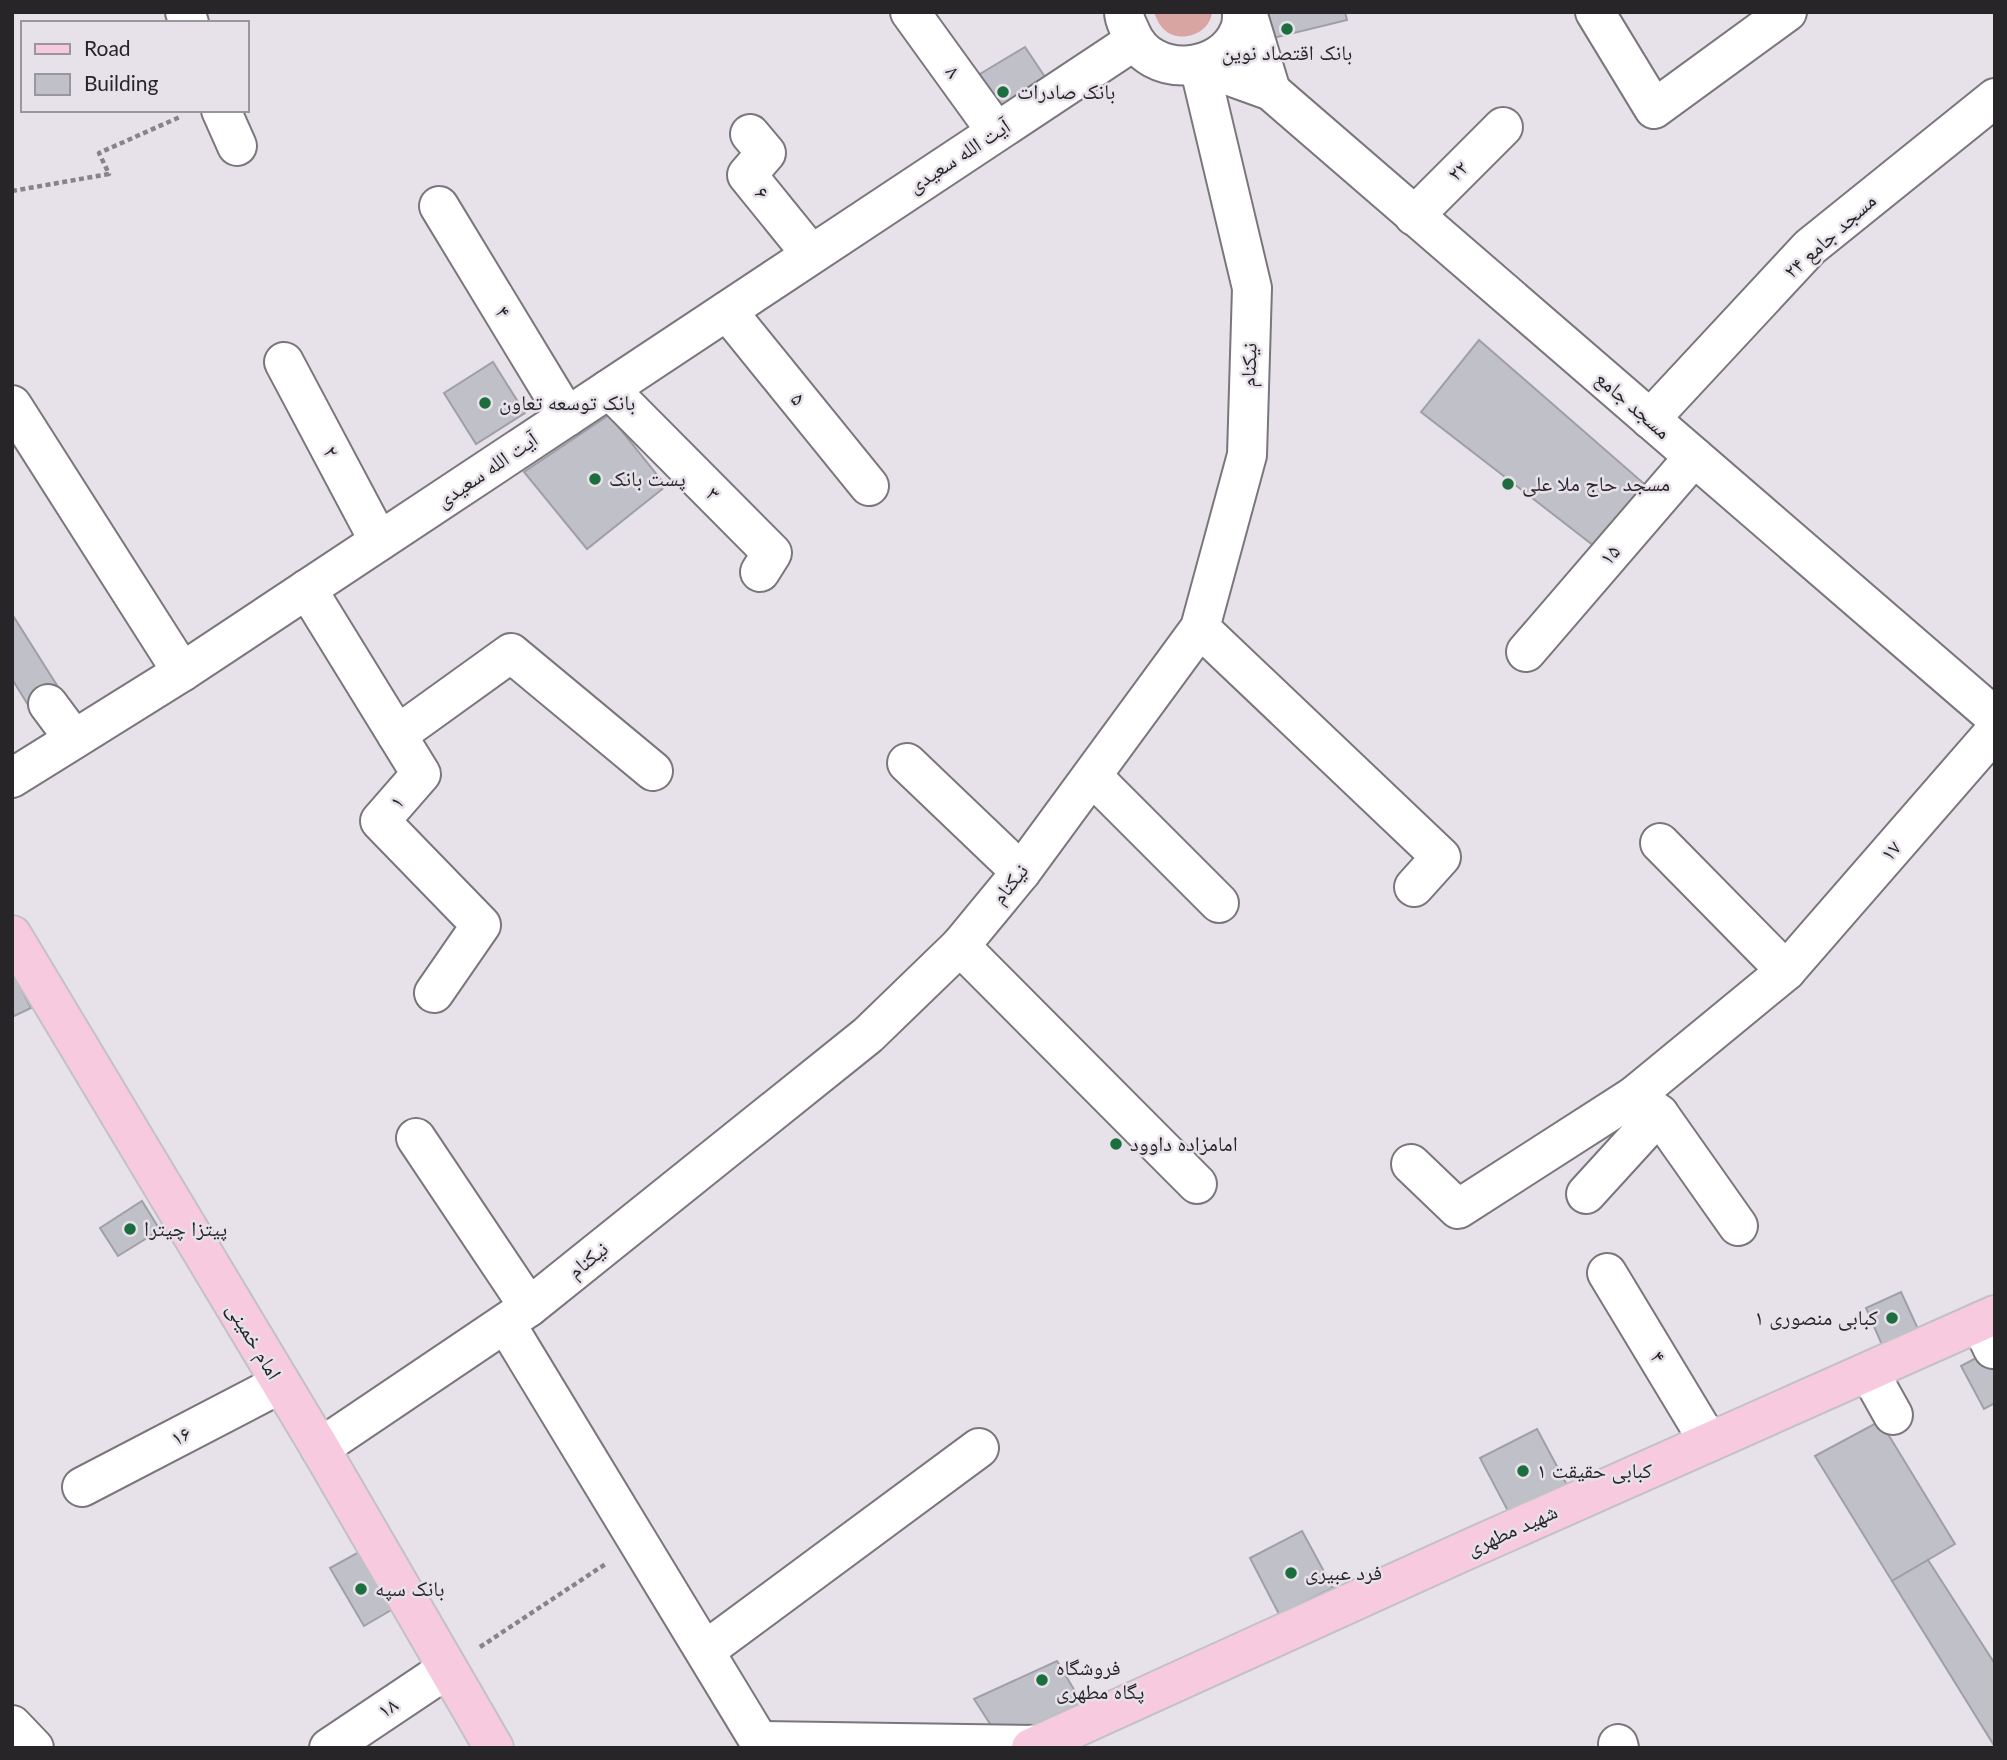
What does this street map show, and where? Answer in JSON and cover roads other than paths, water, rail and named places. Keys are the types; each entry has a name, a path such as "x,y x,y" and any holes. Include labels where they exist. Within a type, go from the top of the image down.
{"main road":[{"name":"امام خمینی","path":"16,948 320,1448 494,1748"},
{"name":"شهید مطهری","path":"1035,1746 1869,1372 1989,1329"}],"street":[{"name":"۸","path":"910,12 1014,115"},
{"path":"1199,65 1224,52 1240,29 1245,12"},
{"path":"1245,12 1271,91"},
{"path":"1595,12 1654,109 1787,12"},
{"name":"آیت الله سعیدی","path":"12,778 182,672 379,541 509,440 562,429 609,389 1014,115 1129,27"},
{"path":"1129,27 1152,58 1175,66 1199,65 1271,91"},
{"name":"نیکنام","path":"320,1448 517,1315 868,1035 960,946 1021,872 1200,628 1247,455 1252,288 1199,65"},
{"name":"مسجد جامع","path":"1271,91 1995,717"},
{"name":"۲۴ مسجد جامع","path":"1650,419 1810,247 1995,98"},
{"path":"222,112 236,146"},
{"name":"۲۲","path":"1414,216 1503,127"},
{"name":"۶","path":"750,134 766,153 747,175 811,254"},
{"name":"۴","path":"439,206 562,429"},
{"name":"۵","path":"727,311 869,486"},
{"name":"۲","path":"284,362 379,541"},
{"name":"۳","path":"609,389 772,552 760,572"},
{"path":"12,405 182,672"},
{"name":"۱۵","path":"1526,652 1694,457"},
{"name":"۱","path":"307,589 421,775 380,821 481,925 434,993"},
{"path":"1200,628 1441,857 1414,887"},
{"path":"397,735 511,653 653,771"},
{"path":"48,704 74,739"},
{"name":"۱۷","path":"1646,1105 1786,971 1995,731"},
{"path":"907,763 1021,872"},
{"path":"1092,776 1219,903"},
{"path":"1660,842 1786,971"},
{"path":"960,946 1197,1184"},
{"path":"1411,1164 1458,1209 1646,1105"},
{"path":"1586,1194 1646,1105"},
{"path":"1646,1105 1738,1226"},
{"path":"416,1138 517,1315 639,1541 706,1650 759,1744 1035,1746"},
{"name":"۴","path":"1607,1273 1709,1442"},
{"path":"1869,1372 1893,1415"},
{"name":"۱۶","path":"82,1487 280,1384"},
{"path":"706,1650 979,1448"},
{"name":"۱۸","path":"329,1748 447,1669"},
{"path":"12,1725 34,1748"}],"place":[{"name":"بانک اقتصاد نوین","path":"1287,29"},
{"name":"بانک صادرات","path":"1003,92"},
{"name":"بانک توسعه تعاون","path":"485,403"},
{"name":"پست بانک","path":"595,479"},
{"name":"مسجد حاج ملا علی","path":"1508,484"},
{"name":"امامزاده داوود","path":"1116,1144"},
{"name":"پیتزا چیترا","path":"130,1229"},
{"name":"کبابی منصوری ۱","path":"1892,1318"},
{"name":"کبابی حقیقت ۱","path":"1523,1471"},
{"name":"فرد عبیری","path":"1291,1573"},
{"name":"بانک سپه","path":"361,1589"},
{"name":"فروشگاه پگاه مطهری","path":"1042,1680"}]}
